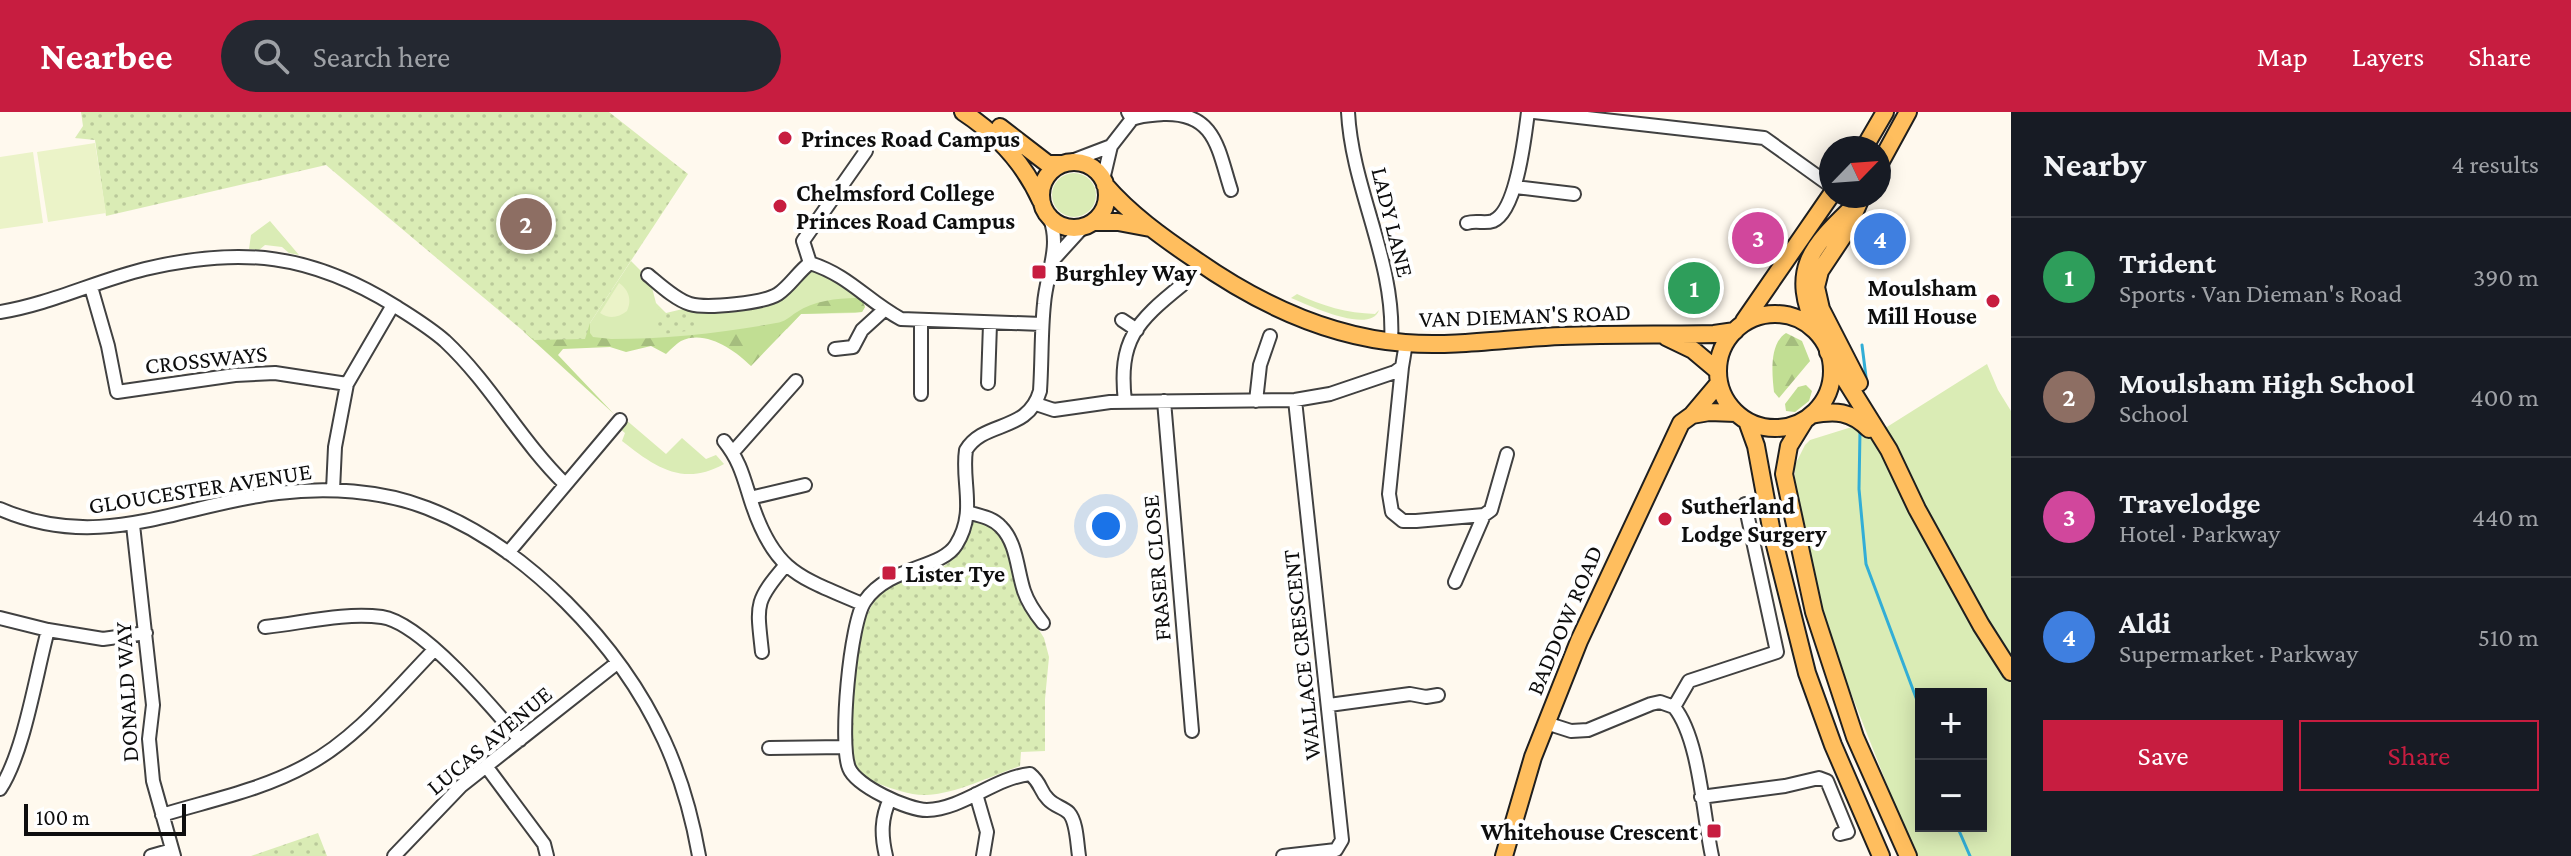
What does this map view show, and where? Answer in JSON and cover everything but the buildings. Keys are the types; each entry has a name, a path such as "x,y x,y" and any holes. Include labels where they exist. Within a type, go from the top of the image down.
{"main road":[{"path":"963,112 1003,143 1022,165 1050,219 1067,228 1118,222 1150,228"},
{"path":"981,112 1048,164 1089,165 1104,182 1106,205 1088,225"},
{"path":"1871,136 1885,112"},
{"path":"1891,143 1908,112"},
{"path":"1042,203 1041,190 1046,178 1066,163"},
{"name":"VAN DIEMAN'S ROAD","path":"1104,182 1150,228 1224,280 1261,301 1329,328 1398,343 1445,344 1608,334 1714,334 1738,328"},
{"path":"1822,208 1721,353 1718,377 1724,396 1753,433 1786,599 1807,673 1833,745 1881,856"},
{"path":"1851,208 1830,228 1807,262 1802,281 1804,298 1819,336 1889,450"},
{"path":"1857,208 1846,232 1820,271 1816,287 1821,309 1875,415 1917,509 1981,625 2011,672"},
{"path":"1738,328 1758,317 1787,316 1804,323 1819,336"},
{"name":"VAN DIEMAN'S ROAD","path":"1661,335 1693,350 1718,377"},
{"path":"1828,352 1831,380 1828,393 1789,446 1784,474 1814,612 1855,737 1908,856"},
{"name":"BADDOW ROAD","path":"1504,856 1546,723 1631,526 1678,428 1692,415 1718,377"},
{"path":"1692,415 1709,412 1742,417 1776,428 1843,412 1857,417 1889,450"}],"street":[{"name":"LADY LANE","path":"1348,112 1352,148 1384,263 1402,367 1389,494 1392,512 1403,521 1484,515"},
{"path":"1467,223 1492,221 1499,215 1515,187 1531,112 1764,138 1819,178"},
{"path":"1104,182 1111,146 1130,115 1185,115 1205,125 1217,142 1231,190"},
{"path":"1066,163 1111,146"},
{"path":"810,263 803,241 866,151"},
{"path":"1515,187 1574,194"},
{"path":"1050,219 1054,229 1053,260 1045,288 1042,375 1036,404 1021,419 970,443 965,460 967,512 958,542 950,553 890,577 874,589 862,604 846,694 845,747 848,767 856,780 890,799 925,810 946,806 1016,776 1030,774 1039,782 1044,796 1054,806 1068,811 1073,819 1079,856"},
{"path":"1053,260 1088,225"},
{"path":"0,312 51,300 144,269 200,259 245,257 289,261 333,273 368,289 443,340 481,378 518,432 565,484"},
{"path":"648,275 687,304 714,305 769,298 780,293 796,273 810,263"},
{"path":"810,263 832,270 858,286 884,310 901,319 1042,324"},
{"path":"1125,402 1121,372 1125,347 1160,302 1182,285"},
{"name":"CROSSWAYS","path":"91,287 117,392 235,375 275,373 347,384"},
{"path":"333,490 335,447 347,384 393,305"},
{"path":"835,349 853,347 862,330 884,310"},
{"path":"1122,320 1137,330"},
{"path":"921,321 921,394"},
{"path":"988,383 990,324"},
{"path":"1256,401 1260,365 1270,336"},
{"path":"1036,404 1054,410 1125,402 1295,400 1330,394 1402,367"},
{"path":"796,381 729,447 741,464 766,540 785,566 815,584 862,604"},
{"name":"WALLACE CRESCENT","path":"1283,856 1336,850 1342,840 1295,400"},
{"name":"FRASER CLOSE","path":"1164,401 1192,731"},
{"path":"508,553 620,420"},
{"path":"1455,582 1484,515 1491,510 1507,454"},
{"path":"750,498 805,485"},
{"name":"GLOUCESTER AVENUE","path":"0,509 60,527 86,529 133,525 217,502 280,492 333,490 387,497 425,507 480,533 570,607 617,663 646,705 679,776 699,856"},
{"path":"1674,707 1689,681 1777,652 1745,504"},
{"path":"967,512 987,517 1000,525 1008,536 1023,590 1032,610 1043,623"},
{"name":"DONALD WAY","path":"133,525 153,705 149,739 153,781 173,853"},
{"path":"762,652 757,609 767,587 785,566"},
{"path":"265,627 358,616 386,618 409,630 434,650 493,707 520,740"},
{"path":"0,618 103,639 146,633"},
{"path":"0,789 18,747 48,630"},
{"path":"162,815 233,795 308,764 371,716 434,650"},
{"name":"LUCAS AVENUE","path":"394,856 461,786 617,663"},
{"path":"1329,705 1410,694 1432,696 1428,712"},
{"path":"1546,723 1579,732 1651,704 1660,702 1674,707 1693,751 1712,856"},
{"path":"769,748 845,747"},
{"path":"486,766 544,844 547,856"},
{"path":"1701,797 1785,786 1819,778 1827,781 1844,820 1848,832 1840,834"},
{"path":"976,794 987,832 983,856"},
{"path":"886,856 882,830 890,799"},
{"path":"151,856 173,853"}],"green space":[{"path":"81,112 609,112 688,174 590,323 585,339 534,340 326,165 106,216 95,140 75,138 83,126"},
{"path":"95,143 106,213 48,222 37,152"},
{"path":"33,152 43,223 0,229 0,157"},
{"path":"1074,173 1090,179 1096,195 1090,211 1074,217 1058,211 1052,195 1058,179"},
{"path":"270,221 299,255 289,253 282,247 265,245 259,250 249,249 251,235"},
{"path":"631,261 650,280 656,303 666,313 687,308 763,305 808,271 821,271 860,294 865,307 862,312 855,313 801,314 787,329 591,345 585,339 590,323"},
{"path":"619,283 629,296 627,311 614,317 603,315 600,313"},
{"path":"1297,294 1345,310 1375,314 1379,310 1374,317 1352,319 1291,298"},
{"path":"856,298 862,300 865,307 862,312 801,314 751,366 719,343 700,338 681,341 666,354 651,346 626,352 610,347 563,349 558,355 614,414 524,332 555,333 590,323 593,337 631,339 694,335 779,322 818,303"},
{"path":"658,309 670,314 689,310 698,321 694,330 657,335 654,315"},
{"path":"1786,333 1802,341 1810,361 1779,398 1774,392 1773,360 1777,344"},
{"path":"1987,364 2011,411 2011,856 1915,856 1831,642 1794,504 1795,465 1810,440 1855,426 1861,427 1871,437"},
{"path":"1806,385 1812,391 1809,401 1795,412 1786,411 1785,404 1798,387"},
{"path":"625,419 666,454 682,438 706,459 716,455 724,464 695,474 682,474 658,466 622,441 625,433 619,428"},
{"path":"973,520 987,523 999,533 1007,547 1024,606 1044,638 1049,657 1045,751 1021,752 1020,766 950,791 927,795 903,792 865,778 854,761 852,692 864,622 880,595 893,586 937,570 951,561 963,545"},
{"path":"318,833 327,856 251,856"}],"waterway":[{"path":"1862,345 1866,377"},
{"path":"1860,431 1859,489 1866,564 1915,695"},
{"path":"1960,832 1970,856"}],"place":[{"name":"Princes Road Campus","path":"785,138"},
{"name":"Chelmsford College Princes Road Campus","path":"780,206"},
{"name":"Moulsham High School","path":"526,224"},
{"name":"Travelodge","path":"1758,238"},
{"name":"Aldi","path":"1880,239"},
{"name":"Burghley Way","path":"1039,272"},
{"name":"Trident","path":"1694,288"},
{"name":"Moulsham Mill House","path":"1993,301"},
{"name":"Sutherland Lodge Surgery","path":"1665,519"},
{"name":"Lister Tye","path":"889,573"},
{"name":"Whitehouse Crescent","path":"1714,831"}]}
